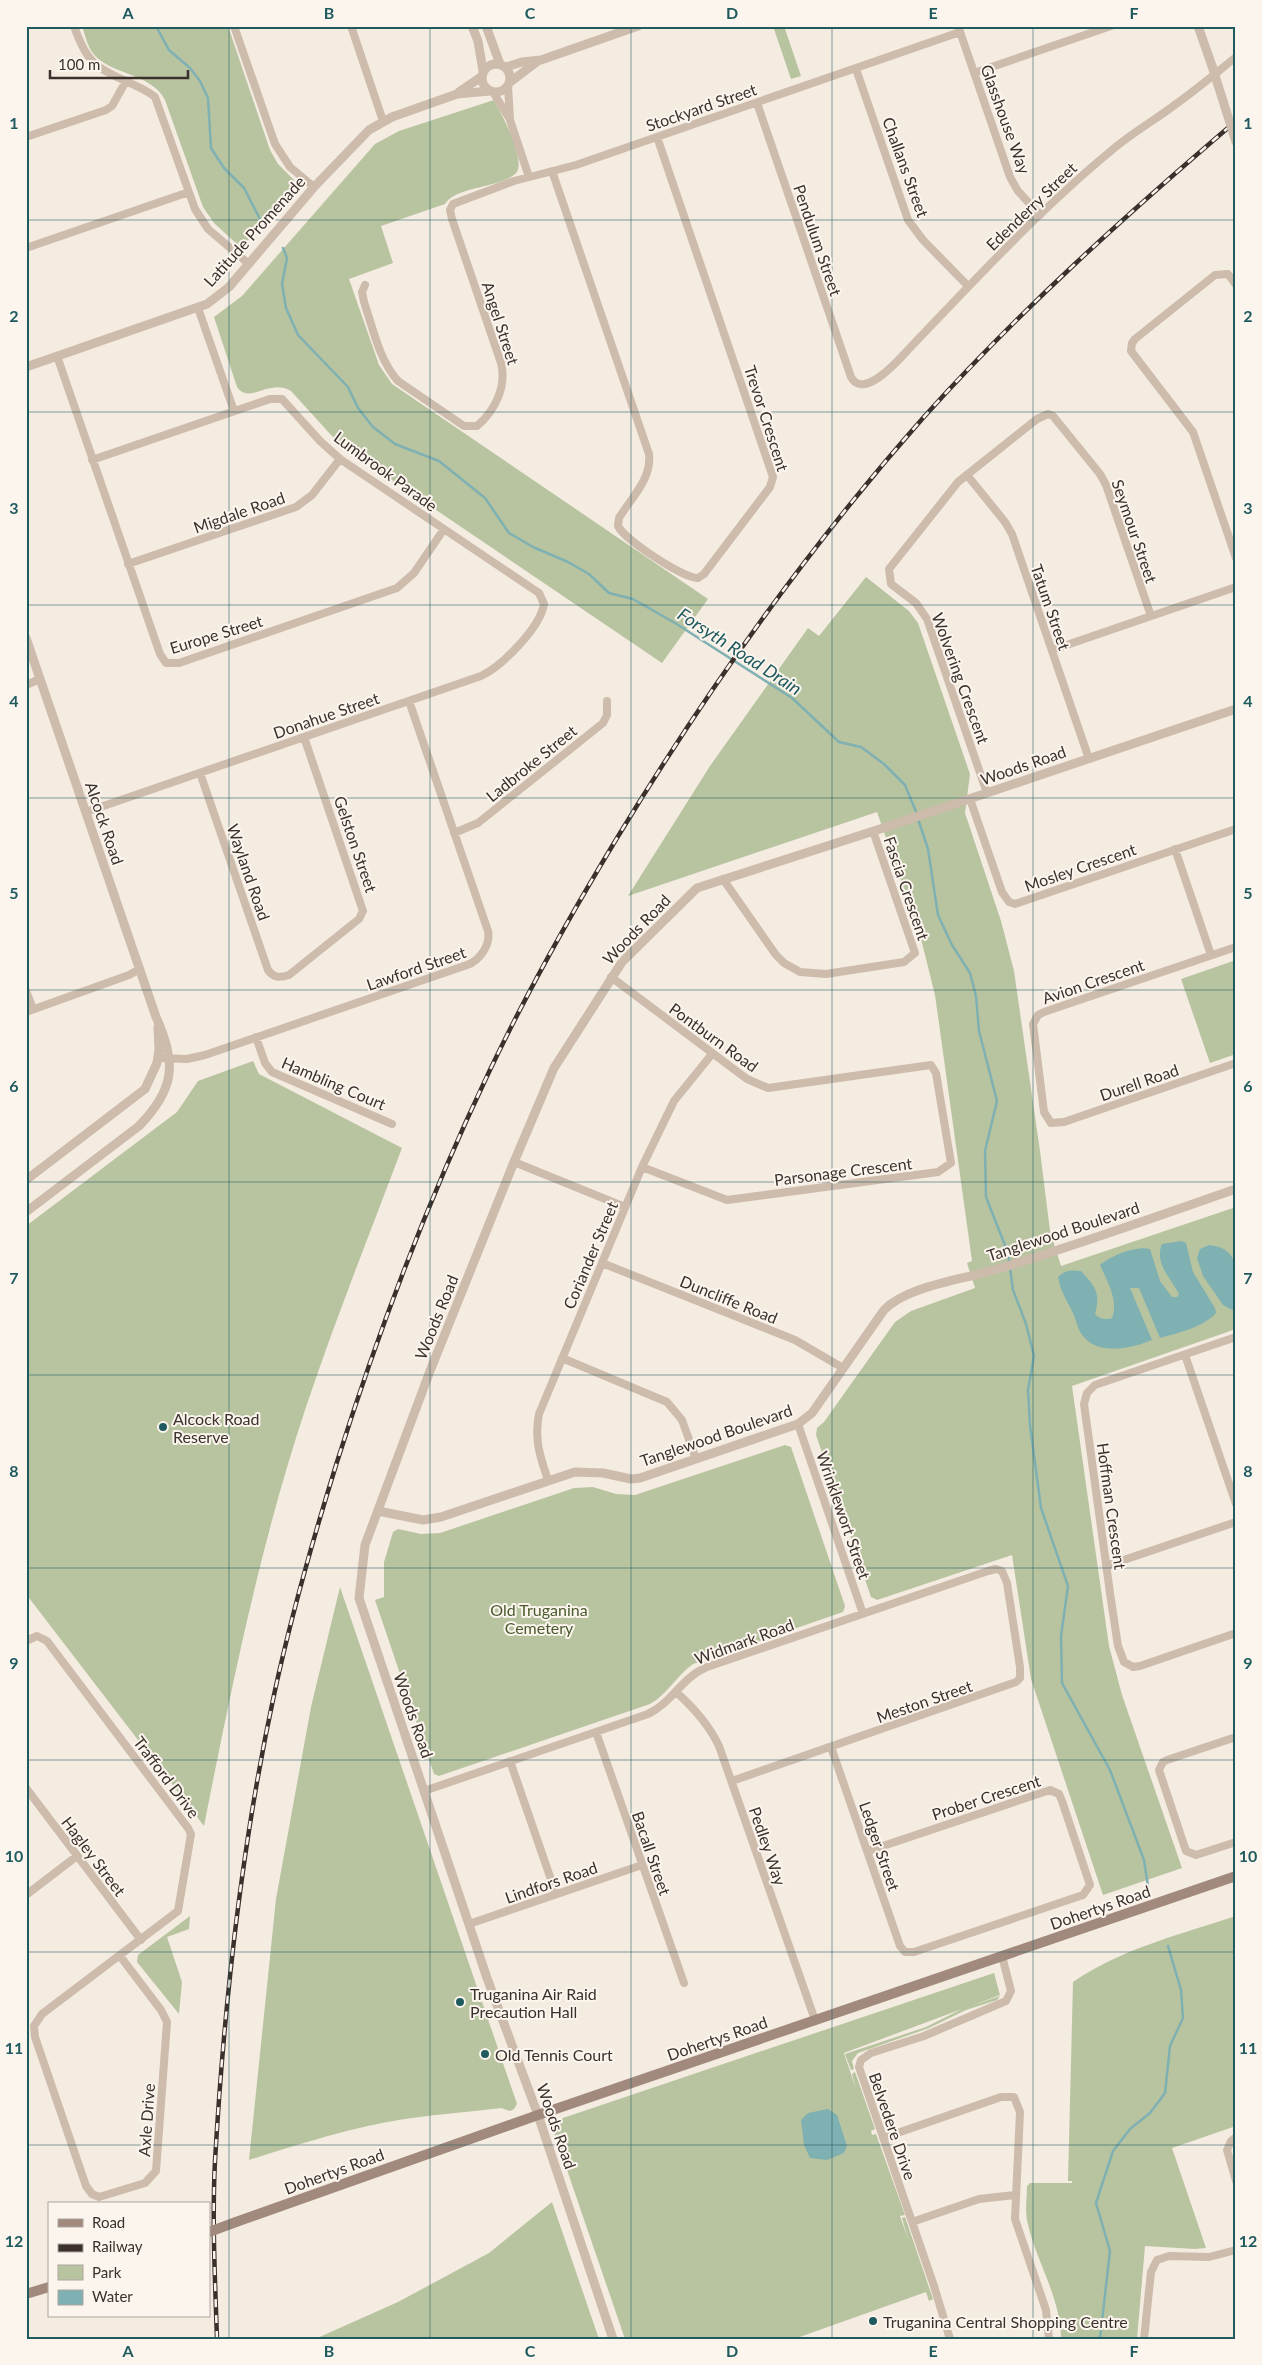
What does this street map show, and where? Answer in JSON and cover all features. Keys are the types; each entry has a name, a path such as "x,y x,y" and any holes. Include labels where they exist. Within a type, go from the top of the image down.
{"main road":[{"name":"Dohertys Road","path":"210,2232 538,2115 1236,1876"},
{"path":"26,2294 48,2287"}],"street":[{"path":"74,26 81,46 89,60 151,94 158,103 195,209 208,228 249,264"},
{"path":"234,26 275,144 290,167 314,187"},
{"path":"351,26 383,121"},
{"path":"472,26 478,41 484,87 491,91 510,120 529,177"},
{"path":"486,26 503,66 509,73 510,120"},
{"path":"482,74 490,64 503,66 541,60 638,26"},
{"path":"974,73 1110,26"},
{"path":"1200,26 1236,142"},
{"name":"Glasshouse Way","path":"959,29 1010,177 1018,191 1040,215"},
{"name":"Stockyard Street","path":"451,207 462,199 529,177 552,172 657,137 856,68 959,29"},
{"name":"Edenderry Street","path":"857,384 870,383 892,366 968,286 1040,215 1118,145 1139,128 1175,105 1236,57"},
{"path":"491,91 501,91 541,60"},
{"name":"Challans Street","path":"856,68 908,220 923,240 968,286"},
{"name":"Latitude Promenade","path":"457,94 482,74"},
{"path":"26,137 106,110 112,106 126,81"},
{"name":"Latitude Promenade","path":"26,367 198,308 222,294 355,142 383,121 457,94 491,91"},
{"name":"Pendulum Street","path":"756,103 851,377 857,384"},
{"name":"Trevor Crescent","path":"552,172 649,454 650,465 647,475 619,518 618,526 625,536 682,574 698,578 704,574 770,487 773,477 657,137"},
{"path":"26,248 189,192"},
{"name":"Angel Street","path":"365,286 362,295 364,302 383,359 391,373 398,381 464,426 471,427 480,424 499,396 504,384 503,371 452,220 451,207"},
{"path":"1236,285 1228,274 1215,275 1135,339 1132,343 1131,351 1193,432 1236,558"},
{"path":"198,308 234,411"},
{"name":"Europe Street","path":"57,356 128,564 160,654 166,663 172,665 397,588 414,574 444,529"},
{"name":"Lumbrook Parade","path":"92,460 274,398 282,399 320,441 340,459 539,593 544,604"},
{"name":"Wolvering Crescent","path":"987,794 927,619 916,603 891,584 889,569 953,488 1037,419 1048,414"},
{"name":"Seymour Street","path":"1048,414 1058,422 1100,474 1150,616"},
{"name":"Migdale Road","path":"128,564 301,504 317,490 340,459"},
{"name":"Tatum Street","path":"967,475 1005,522 1012,534 1089,759"},
{"path":"1052,650 1236,587"},
{"name":"Donahue Street","path":"86,812 472,680 496,668 515,650 540,614 544,604"},
{"name":"Alcock Road","path":"26,638 156,1017 168,1044 170,1059 169,1073 163,1096 139,1126 26,1212"},
{"path":"26,685 40,680"},
{"name":"Lawford Street","path":"158,1058 199,1057 476,961 488,942 489,935 410,701"},
{"name":"Ladbroke Street","path":"454,833 478,823 603,723 607,715 607,701"},
{"name":"Woods Road","path":"613,2339 538,2115 469,1924 358,1598 365,1545 430,1371 554,1068 622,962 697,888 987,794 1236,709"},
{"name":"Gelston Street","path":"276,977 289,975 358,919 363,911 304,737"},
{"name":"Wayland Road","path":"200,773 268,970 276,977"},
{"name":"Mosley Crescent","path":"970,799 1002,892 1009,902 1015,904 1236,828"},
{"name":"Fascia Crescent","path":"723,880 776,955 784,963 800,972 826,974 904,962 915,953 875,831"},
{"path":"1175,849 1211,955"},
{"name":"Avion Crescent","path":"1051,1123 1046,1118 1044,1112 1033,1024 1038,1015 1236,946"},
{"path":"26,991 29,1010 129,975 140,969"},
{"name":"Pontburn Road","path":"611,977 746,1079 768,1088 931,1065"},
{"name":"Alcock Road","path":"26,1180 139,1095 150,1082 158,1058 159,1044 156,1017"},
{"name":"Hambling Court","path":"256,1038 265,1063 272,1072 392,1124"},
{"name":"Coriander Street","path":"548,1480 537,1445 536,1429 539,1414 642,1166 674,1101 712,1054"},
{"name":"Durell Road","path":"1051,1123 1064,1122 1236,1063"},
{"name":"Parsonage Crescent","path":"642,1166 727,1200 938,1172 951,1163 936,1073 931,1065"},
{"path":"514,1162 625,1207"},
{"name":"Tanglewood Boulevard","path":"378,1511 423,1520 441,1518 548,1480 586,1471 631,1479 798,1424 812,1413 890,1304 924,1290 1058,1250 1236,1189"},
{"name":"Duncliffe Road","path":"602,1263 795,1340 843,1368"},
{"name":"Hoffman Crescent","path":"1236,1337 1094,1385 1085,1398 1106,1566 1118,1646 1124,1662 1128,1665 1140,1666 1236,1633"},
{"path":"1185,1355 1236,1504"},
{"path":"562,1358 667,1402 682,1420 696,1458"},
{"name":"Wrinklewort Street","path":"798,1424 863,1614"},
{"path":"1106,1566 1236,1522"},
{"name":"Widmark Road","path":"424,1791 658,1710 698,1671 996,1569 1002,1570"},
{"name":"Meston Street","path":"732,1781 1016,1682 1020,1678 1020,1667 1007,1583 1002,1570"},
{"name":"Trafford Drive","path":"26,1641 37,1636 47,1641 190,1831 180,1908 141,1940 42,2014 34,2026"},
{"name":"Pedley Way","path":"676,1692 688,1703 714,1735 732,1781 815,2020"},
{"name":"Bacall Street","path":"596,1732 684,1983"},
{"path":"1236,1736 1167,1760 1163,1762 1159,1770 1186,1851 1196,1855 1236,1842"},
{"name":"Ledger Street","path":"832,1747 900,1946 905,1952"},
{"path":"510,1761 556,1894"},
{"name":"Hagley Street","path":"26,1788 141,1940"},
{"name":"Prober Crescent","path":"868,1851 1042,1791 1055,1791 1062,1801 1090,1884 1087,1892 914,1952 905,1952"},
{"path":"26,1895 77,1856"},
{"name":"Lindfors Road","path":"469,1924 642,1865"},
{"name":"Axle Drive","path":"34,2026 39,2046 89,2190 96,2196 103,2197 150,2180 156,2171 167,2022 161,2010 120,1956"},
{"name":"Belvedere Drive","path":"950,2339 884,2138 860,2072 861,2060 871,2053 924,2036 1006,2001 1011,1991 1002,1956"},
{"path":"884,2138 1002,2097 1014,2097 1020,2112 1015,2219 1046,2310 1049,2339"},
{"path":"1236,2137 1231,2141 1227,2150 1236,2181"},
{"path":"912,2222 978,2199 1016,2195"},
{"path":"1144,2339 1151,2272 1157,2260 1169,2256 1209,2257 1236,2250"}],"green space":[{"path":"82,26 228,26 270,150 278,164 294,180 295,186 244,245 238,245 214,223 203,207 165,100 150,84 99,60 90,49"},
{"path":"773,26 784,26 801,76 791,79"},
{"path":"494,100 507,125 515,147 519,165 517,172 501,182 459,193 445,204 381,226 393,263 349,279 379,365 392,384 708,599 662,663 352,453 331,435 291,391 275,387 254,393 242,392 237,387 214,317 242,296 375,144 399,131"},
{"path":"866,577 909,611 918,623 970,774 965,813 1001,921 1014,971 1050,1231 1061,1266 1236,1207 1236,1329 1072,1386 1109,1646 1122,1695 1182,1868 1103,1895 1031,1679 1012,1555 877,1600 871,1597 816,1435 817,1428 824,1422 895,1322 911,1311 975,1288 967,1263 972,1261 935,995 920,935 877,812 628,896 710,766 808,628 819,636"},
{"path":"1236,960 1236,1054 1210,1063 1181,979"},
{"name":"Alcock Road Reserve","path":"253,1061 259,1074 402,1148 307,1404 275,1508 225,1719 204,1826 26,1594 26,1226 177,1112 198,1081"},
{"name":"Old Truganina Cemetery","path":"785,1445 791,1447 845,1606 843,1612 693,1664 662,1695 650,1704 439,1776 434,1774 375,1600 384,1597 384,1562 393,1532 398,1529 421,1534 440,1533 574,1488 593,1487 616,1494 635,1495"},
{"path":"340,1587 517,2104 510,2111 501,2108 385,2122 326,2136 249,2160 276,1899 311,1707"},
{"path":"190,1916 189,1929 167,1937 182,1982 179,2014 137,1962 138,1955"},
{"path":"1236,1916 1236,2126 1172,2148 1206,2248 1145,2246 1137,2339 1061,2339 1057,2308 1031,2235 1027,2220 1026,2203 1027,2186 1030,2183 1072,2183 1072,2181 1068,2181 1073,1982 1092,1970 1131,1951"},
{"path":"994,1973 1000,1995 971,2006 1000,1996 997,2000 966,2010 929,2028 858,2053 852,2061 854,2069 851,2070 845,2054 926,2027 962,2009 844,2053 856,2089 852,2074 855,2072 875,2129 871,2131 872,2135 876,2134 905,2215 900,2216 908,2239 902,2218 905,2217 933,2299 929,2301 926,2292 794,2339 625,2339 554,2132 560,2119"},
{"path":"552,2202 599,2339 315,2339 398,2302 489,2253"}],"water":[{"path":"1181,1241 1186,1243 1193,1272 1215,1308 1216,1313 1198,1326 1160,1338 1139,1288 1130,1288 1152,1340 1135,1346 1116,1349 1098,1347 1090,1343 1080,1331 1062,1291 1058,1277 1068,1271 1081,1271 1096,1290 1097,1307 1095,1314 1103,1319 1112,1318 1114,1311 1113,1298 1100,1265 1124,1252 1145,1248 1150,1249 1160,1281 1172,1297 1177,1297 1179,1294 1164,1270 1160,1251 1162,1244"},
{"path":"1209,1245 1225,1250 1233,1259 1236,1280 1234,1311 1223,1305 1203,1276 1197,1258 1200,1249"},
{"path":"828,2109 837,2115 847,2146 844,2153 827,2160 810,2158 804,2145 801,2120 808,2113"}],"waterway":[{"name":"Forsyth Road Drain","path":"156,26 169,50 190,68 200,81 208,98 211,148 224,168 244,188 262,223"},
{"name":"Forsyth Road Drain","path":"283,248 287,258 282,284 286,308 298,335 348,387 358,408 373,427 395,444 439,461 485,498 509,533 533,547 568,562 589,574 609,593 633,599 675,623 792,698 839,742 861,747 884,764 905,785 917,814"},
{"name":"Forsyth Road Drain","path":"918,819 928,849 938,915 952,945 970,973 976,996 979,1031 997,1101 985,1151 986,1197 1008,1253 1013,1290 1026,1324 1034,1356 1028,1390 1030,1425 1041,1508 1068,1586 1061,1636 1062,1683 1110,1770 1144,1860 1148,1886"},
{"name":"Forsyth Road Drain","path":"1100,2339 1110,2251 1096,2203 1113,2151 1130,2129 1150,2113 1165,2093 1170,2046 1183,2018 1181,1990 1168,1946"}],"railway":[{"path":"217,2339 214,2183 223,2044 243,1869 262,1753 274,1695 303,1578 353,1412 406,1264 467,1119 534,983 566,924 617,838 723,674 799,569 923,418 997,340 1114,228 1236,121"}],"place":[{"name":"Alcock Road Reserve","path":"163,1427"},
{"name":"Truganina Air Raid Precaution Hall","path":"460,2002"},
{"name":"Old Tennis Court","path":"485,2054"},
{"name":"Truganina Central Shopping Centre","path":"873,2321"}]}
